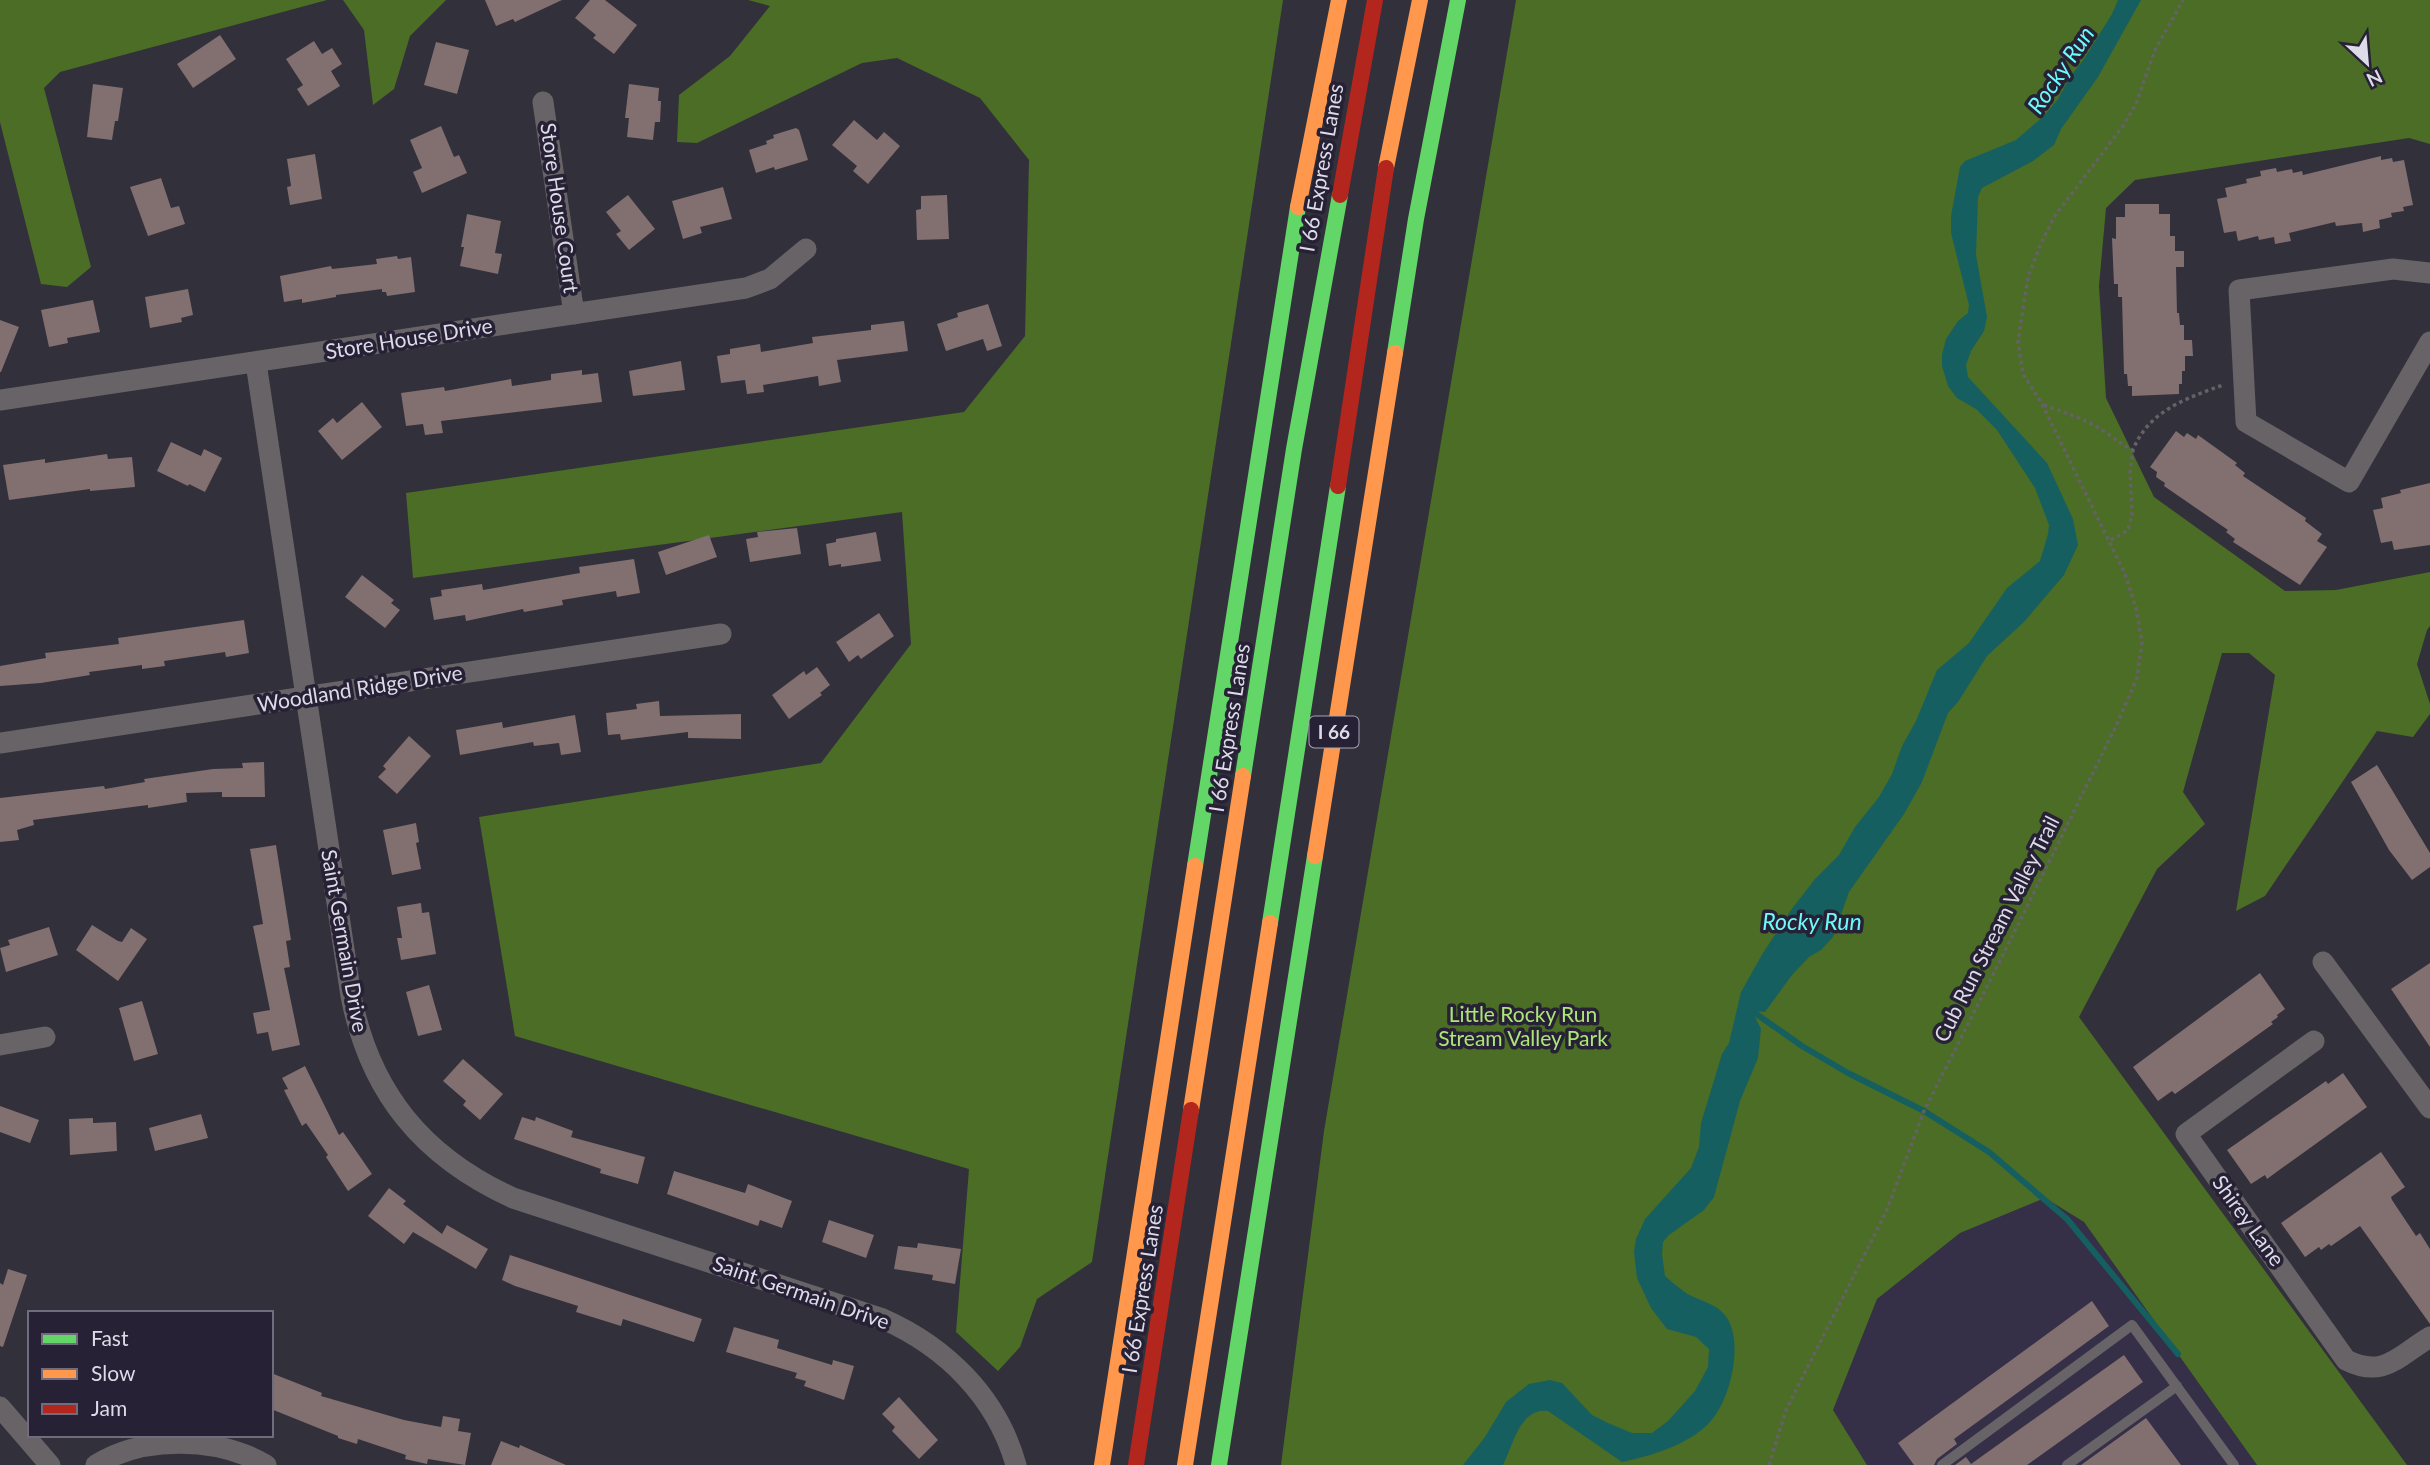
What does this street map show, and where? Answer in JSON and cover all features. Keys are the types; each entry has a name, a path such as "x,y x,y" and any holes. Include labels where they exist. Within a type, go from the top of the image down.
{"highway":[{"path":"1102,1465 1296,222 1339,0"},
{"name":"I 66 Express Lanes","path":"1136,1465 1294,449 1375,0"},
{"path":"1185,1465 1325,576 1386,165 1420,0"},
{"name":"I 66","path":"1219,1465 1414,232 1458,0"}],"street":[{"name":"Store House Court","path":"543,102 574,314"},
{"name":"Store House Drive","path":"0,400 746,288 770,279 806,248"},
{"path":"2430,273 2393,269 2239,290 2246,422 2349,482 2430,342"},
{"name":"Saint Germain Drive","path":"256,363 356,1022 379,1080 397,1109 418,1134 464,1172 513,1198 883,1319 906,1330 941,1352 968,1378 1000,1424 1016,1465"},
{"name":"Woodland Ridge Drive","path":"0,743 721,634"},
{"path":"2323,962 2430,1108"},
{"path":"0,1045 45,1037"},
{"name":"Shirey Lane","path":"2314,1041 2186,1134 2346,1360 2363,1368 2384,1367 2430,1337"},
{"path":"0,1407 50,1465"},
{"path":"96,1465 116,1455 177,1444 215,1447 266,1465"}],"lane":[{"path":"1942,1465 2132,1325 2228,1463"},
{"path":"2067,1465 2176,1385"}],"path":[{"name":"Cub Run Stream Valley Trail","path":"1769,1465 1786,1410 1886,1212 1924,1111 2117,724 2137,678 2142,642 2136,608 2111,540 2024,374 2018,341 2028,277 2054,217 2136,104 2155,50 2183,0"},
{"path":"2111,540 2129,530 2132,515 2130,473 2133,450 2140,434 2155,418 2176,405 2244,378"},
{"path":"2042,404 2087,421 2133,450"}],"shaded area":[{"path":"2045,1198 2084,1222 2257,1465 1867,1465 1833,1410 1877,1299 1960,1233"}],"green space":[{"path":"0,0 327,0 60,72 44,88 91,267 67,287 41,284 0,122"},
{"path":"343,0 446,0 410,36 394,89 373,105 364,30"},
{"path":"748,0 1283,0 1092,1262 1037,1299 1020,1347 998,1371 956,1332 969,1169 515,1036 479,817 821,763 911,644 902,512 413,578 406,493 964,412 1025,336 1029,160 980,98 897,58 862,63 697,143 677,142 679,95 730,56 770,6"},
{"name":"Little Rocky Run Stream Valley Park","path":"1516,0 2430,0 2430,144 2409,138 2135,180 2106,208 2099,286 2106,398 2154,497 2285,591 2336,590 2430,572 2430,626 2417,664 2430,704 2430,714 2413,737 2377,731 2265,896 2236,911 2275,675 2249,653 2222,653 2183,792 2205,824 2157,869 2079,1017 2407,1465 2257,1465 2084,1222 2045,1198 1960,1233 1877,1299 1833,1410 1867,1465 1281,1465 1324,1131"}],"water":[{"name":"Rocky Run","path":"2118,0 2141,0 2098,77 2061,129 2054,145 2033,161 1982,188 1978,197 1976,255 1987,317 1984,331 1971,351 1966,365 1968,377 2047,463 2073,519 2078,545 2064,575 2024,622 1987,656 1948,713 1922,782 1904,814 1849,892 1833,937 1792,975 1765,1012 1752,1011 1761,1029 1758,1058 1740,1101 1714,1197 1704,1210 1669,1235 1663,1242 1662,1254 1665,1276 1686,1293 1719,1309 1732,1329 1734,1357 1723,1401 1709,1423 1691,1438 1633,1460 1622,1462 1548,1411 1538,1411 1524,1421 1503,1465 1463,1465 1485,1437 1506,1402 1529,1384 1550,1380 1562,1383 1592,1415 1632,1433 1652,1433 1668,1421 1695,1391 1708,1367 1709,1349 1696,1337 1667,1329 1651,1308 1637,1278 1634,1252 1636,1239 1645,1219 1691,1168 1699,1147 1701,1123 1722,1054 1729,1043 1741,992 1763,953 1791,910 1815,879 1839,855 1855,827 1879,797 1892,774 1937,670 1969,643 2007,588 2040,561 2049,525 2035,488 1997,430 1976,409 1957,398 1948,386 1942,366 1946,339 1958,321 1968,313 1969,305 1951,233 1951,216 1960,167 1965,161 2016,140 2044,116 2084,59"}],"building":[{"path":"485,0 562,0 515,22 513,19 496,26"},
{"path":"590,0 605,0 637,25 614,54 593,38 596,35 575,18"},
{"path":"220,35 236,59 193,88 177,64"},
{"path":"314,41 322,54 332,48 342,64 331,71 340,86 308,106 297,89 303,85 286,59"},
{"path":"436,42 469,50 457,94 424,85"},
{"path":"93,84 123,88 112,140 87,137"},
{"path":"629,84 659,88 660,122 655,122 653,140 627,137 629,118 625,118"},
{"path":"854,120 877,140 884,132 900,146 868,184 853,171 857,166 832,145"},
{"path":"441,126 454,157 459,155 467,173 422,193 413,172 422,168 410,140"},
{"path":"796,128 799,130 808,160 756,173 749,150 767,144 766,141 774,138 773,135"},
{"path":"315,154 322,199 290,205 287,187 291,186 287,159"},
{"path":"2381,156 2381,160 2404,160 2413,205 2403,207 2404,211 2391,213 2392,217 2379,220 2380,228 2363,232 2362,223 2336,226 2335,222 2289,233 2291,241 2275,244 2274,237 2259,240 2258,236 2238,241 2236,231 2224,233 2217,199 2227,197 2225,188 2247,183 2246,179 2261,176 2260,171 2292,169 2293,173 2302,171 2303,175"},
{"path":"161,178 171,208 179,206 185,224 148,236 130,187"},
{"path":"723,187 732,219 700,227 702,233 683,239 672,201"},
{"path":"628,195 655,229 629,250 616,234 621,231 606,212"},
{"path":"947,195 949,239 917,240 916,210 921,209 921,196"},
{"path":"2125,204 2159,204 2159,214 2170,214 2170,236 2175,236 2175,251 2184,251 2184,267 2176,267 2177,313 2180,325 2184,325 2184,340 2192,340 2193,356 2185,356 2185,371 2182,371 2179,394 2132,396 2132,386 2128,386 2127,374 2124,374 2122,297 2118,297 2118,284 2114,284 2112,238 2116,239 2116,217 2125,217"},
{"path":"467,214 501,221 495,253 502,254 498,274 460,266"},
{"path":"397,256 398,259 411,257 415,292 387,296 382,289 302,303 302,299 284,302 280,276 331,266 332,269 377,264 376,259"},
{"path":"188,289 193,315 181,318 182,322 150,328 145,297"},
{"path":"93,300 100,332 67,338 68,343 49,347 41,310"},
{"path":"988,304 1002,346 987,351 983,339 946,351 937,324 958,317 957,313"},
{"path":"0,320 19,327 1,372 0,372"},
{"path":"904,321 908,351 837,360 841,382 819,386 818,376 763,385 764,392 747,394 745,380 721,383 717,356 730,354 730,349 760,344 761,352 813,343 812,337 871,330 871,325"},
{"path":"681,361 685,390 633,396 629,371"},
{"path":"582,370 582,375 598,373 602,402 441,421 443,433 425,435 423,424 406,426 401,393 444,387 445,391 511,379 512,386 551,380 551,374"},
{"path":"362,402 382,427 342,460 318,431 333,418 337,423"},
{"path":"2176,431 2184,437 2187,433 2196,439 2198,435 2237,463 2235,465 2245,473 2243,476 2306,518 2305,521 2322,534 2317,541 2327,547 2300,585 2233,542 2235,539 2226,532 2228,530 2164,486 2165,483 2156,477 2157,472 2150,467"},
{"path":"171,442 201,456 204,449 222,458 205,492 157,471"},
{"path":"107,454 108,459 132,457 135,487 90,489 9,500 3,465 45,459 45,463"},
{"path":"2430,483 2430,545 2394,550 2392,541 2381,543 2373,510 2383,508 2381,498"},
{"path":"797,528 801,554 750,562 746,539 758,537 757,532"},
{"path":"876,532 881,561 841,567 841,564 829,566 826,544 836,542 836,539"},
{"path":"709,535 717,557 666,575 658,552"},
{"path":"634,559 640,593 617,597 616,591 562,600 563,605 524,612 523,609 466,621 465,615 434,620 430,598 442,596 441,590 482,584 483,590 580,573 579,567"},
{"path":"362,575 394,600 391,603 400,610 385,628 345,597"},
{"path":"879,613 894,636 861,659 858,655 849,662 836,642"},
{"path":"244,620 249,653 226,657 225,652 164,661 165,666 142,669 142,665 89,672 90,675 41,683 0,686 0,666 46,658 45,653 119,644 118,638"},
{"path":"817,667 830,685 820,693 822,695 789,719 772,695 804,671 806,675"},
{"path":"659,701 660,716 741,714 741,739 688,738 688,732 621,740 620,734 608,735 606,713 637,709 636,704"},
{"path":"575,715 581,752 561,755 559,743 534,746 533,742 460,755 456,730 502,722 503,728"},
{"path":"409,736 431,756 397,794 378,777 386,769 383,766"},
{"path":"264,762 265,797 222,797 222,792 186,793 187,802 33,820 34,825 17,830 19,840 0,842 0,798 104,786 105,789 145,782 144,779 213,769 243,768 242,763"},
{"path":"2377,765 2430,853 2430,867 2412,880 2389,850 2351,782"},
{"path":"416,823 419,842 416,843 421,869 392,875 383,830"},
{"path":"276,845 291,940 286,941 290,967 284,968 300,1045 272,1051 268,1032 257,1034 253,1013 270,1010 253,926 263,924 250,849"},
{"path":"421,903 422,913 429,912 436,954 401,960 397,938 402,938 397,907"},
{"path":"92,925 118,941 122,942 131,928 147,939 118,981 76,950"},
{"path":"49,927 58,955 6,972 0,948 10,945 8,940"},
{"path":"2430,963 2430,1047 2391,989"},
{"path":"2260,973 2285,1009 2271,1022 2273,1024 2175,1094 2172,1091 2158,1101 2133,1067"},
{"path":"429,985 442,1030 418,1036 406,992"},
{"path":"142,1001 158,1054 134,1061 119,1008"},
{"path":"463,1059 503,1094 480,1120 463,1105 466,1101 443,1081"},
{"path":"305,1066 339,1135 343,1132 372,1174 348,1191 306,1123 302,1126 284,1090 288,1089 282,1078"},
{"path":"2343,1073 2367,1107 2267,1179 2265,1175 2251,1184 2227,1150 2326,1081 2328,1084"},
{"path":"0,1106 39,1120 30,1143 0,1132"},
{"path":"201,1114 208,1138 155,1151 149,1128"},
{"path":"522,1117 535,1121 536,1117 573,1131 571,1137 645,1157 638,1184 600,1173 601,1169 514,1139"},
{"path":"93,1118 93,1123 116,1122 117,1151 70,1155 69,1119"},
{"path":"2381,1152 2405,1187 2391,1197 2392,1200 2416,1236 2420,1233 2430,1249 2430,1324 2360,1226 2331,1246 2329,1244 2321,1250 2319,1247 2305,1257 2281,1223"},
{"path":"674,1171 745,1193 748,1184 792,1201 782,1228 760,1220 758,1226 667,1194"},
{"path":"389,1188 406,1201 403,1204 442,1234 447,1225 488,1249 476,1269 413,1232 404,1244 368,1216"},
{"path":"829,1220 874,1235 866,1258 822,1242"},
{"path":"918,1243 961,1249 955,1284 932,1280 933,1275 894,1269 898,1246 917,1248"},
{"path":"510,1255 702,1319 694,1342 623,1319 621,1326 576,1312 578,1306 502,1280"},
{"path":"8,1269 27,1275 3,1347 0,1346 0,1283 3,1285"},
{"path":"2092,1301 2109,1326 1954,1439 1957,1444 1937,1459 1934,1465 1914,1465 1898,1443"},
{"path":"734,1327 779,1340 777,1348 832,1365 833,1360 854,1366 844,1400 804,1386 806,1381 795,1378 797,1373 726,1352"},
{"path":"2124,1355 2143,1382 2027,1465 1955,1465 1966,1457 1971,1464"},
{"path":"273,1374 322,1393 321,1396 404,1420 441,1427 443,1416 460,1419 458,1431 471,1433 465,1465 428,1459 427,1464 405,1459 406,1455 358,1439 357,1444 273,1410"},
{"path":"899,1397 938,1440 919,1459 892,1431 895,1427 882,1414"},
{"path":"2146,1418 2181,1465 2081,1465"},
{"path":"501,1441 519,1448 520,1445 566,1465 491,1465"}],"waterway":[{"path":"1752,1011 1802,1046 1848,1073 1924,1111 1989,1152 2067,1219 2178,1354"}],"traffic: fast":[{"path":"1395,353 1416,219 1458,0"},
{"path":"1243,776 1294,449 1340,195"},
{"path":"1195,866 1298,207"},
{"path":"1270,923 1338,486"},
{"path":"1219,1465 1315,856"}],"traffic: slow":[{"path":"1298,207 1339,0"},
{"path":"1386,168 1420,0"},
{"path":"1315,856 1395,353"},
{"path":"1191,1110 1243,776"},
{"path":"1102,1465 1195,866"},
{"path":"1185,1465 1270,923"}],"traffic: jam":[{"path":"1340,195 1375,0"},
{"path":"1338,486 1386,168"},
{"path":"1136,1465 1191,1110"}]}
